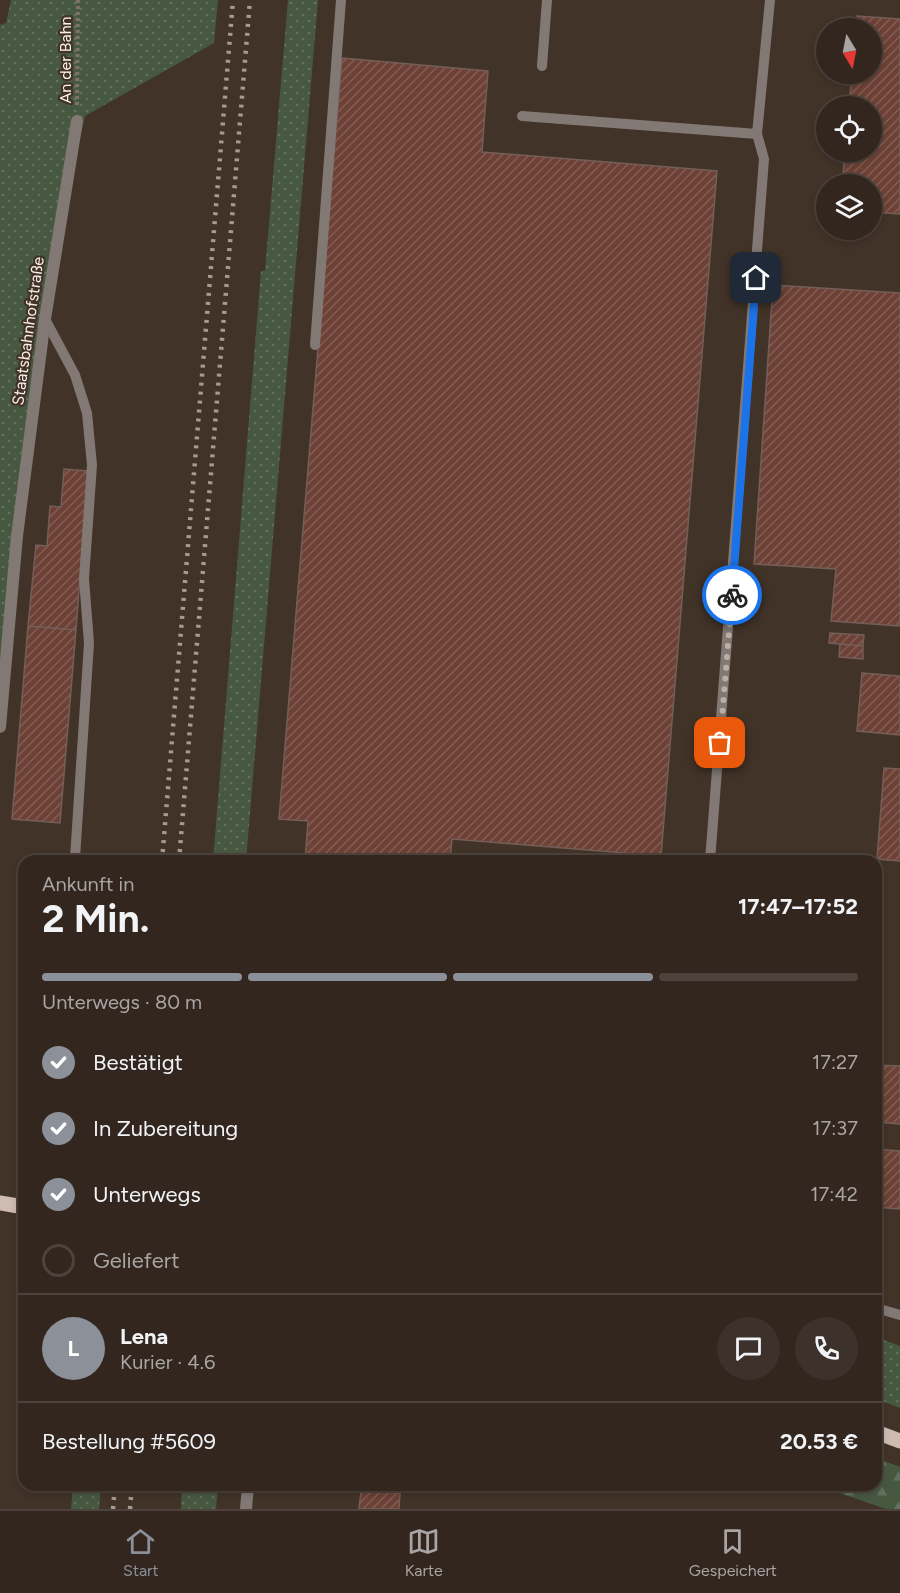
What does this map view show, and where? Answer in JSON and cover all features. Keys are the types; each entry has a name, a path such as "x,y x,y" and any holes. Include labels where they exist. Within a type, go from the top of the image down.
{"main road":[{"path":"0,1203 18,1206"},
{"path":"882,1434 900,1441"}],"street":[{"name":"Staatsbahnhofstraße","path":"0,727 17,536 45,319 77,121"},
{"path":"246,1509 248,1491"}],"lane":[{"path":"315,345 340,0"},
{"path":"542,66 547,0"},
{"path":"711,855 764,159 757,134 770,0"},
{"path":"522,116 757,134"},
{"path":"45,319 75,375 87,413 92,465 84,579 89,644 75,855"},
{"path":"882,1310 900,1315"}],"path":[{"name":"An der Bahn","path":"77,121 78,0"}],"green space":[{"path":"11,0 218,0 214,43 85,116 39,322 19,475 0,663 0,25 6,23"},
{"path":"288,0 318,0 247,855 213,855 261,271 265,271"},
{"path":"882,1339 900,1346 900,1408 882,1401"},
{"path":"882,1460 900,1467 900,1509 886,1509 834,1491 882,1491"},
{"path":"72,1491 100,1491 99,1509 71,1509"},
{"path":"182,1491 218,1491 216,1509 181,1509"}],"building":[{"path":"857,16 900,19 900,214 882,213 882,174 843,174 844,162 882,162 882,96 850,96 851,84 882,84 882,18 857,18"},
{"path":"342,58 488,71 482,152 717,171 661,855 452,839 451,855 305,855 308,821 279,819"},
{"path":"773,285 900,293 900,626 831,621 836,569 754,564"},
{"path":"64,469 88,471 76,630 28,626 36,545 47,546 50,506 61,507"},
{"path":"28,626 76,630 60,823 12,819"},
{"path":"830,633 864,635 863,646 829,643"},
{"path":"840,644 863,646 863,659 839,657"},
{"path":"862,673 900,676 900,735 857,731"},
{"path":"884,768 900,769 900,861 882,859 882,855 877,855"},
{"path":"882,1065 900,1066 900,1124 882,1122"},
{"path":"882,1150 900,1151 900,1209 882,1208"},
{"path":"361,1491 400,1493 399,1509 359,1509"}],"railway":[{"path":"162,855 233,0"},
{"path":"179,855 250,0"},
{"path":"113,1509 114,1491"},
{"path":"130,1509 132,1491"}],"way so far":[{"path":"720,743 732,595"}],"route":[{"path":"732,595 756,278"}]}
